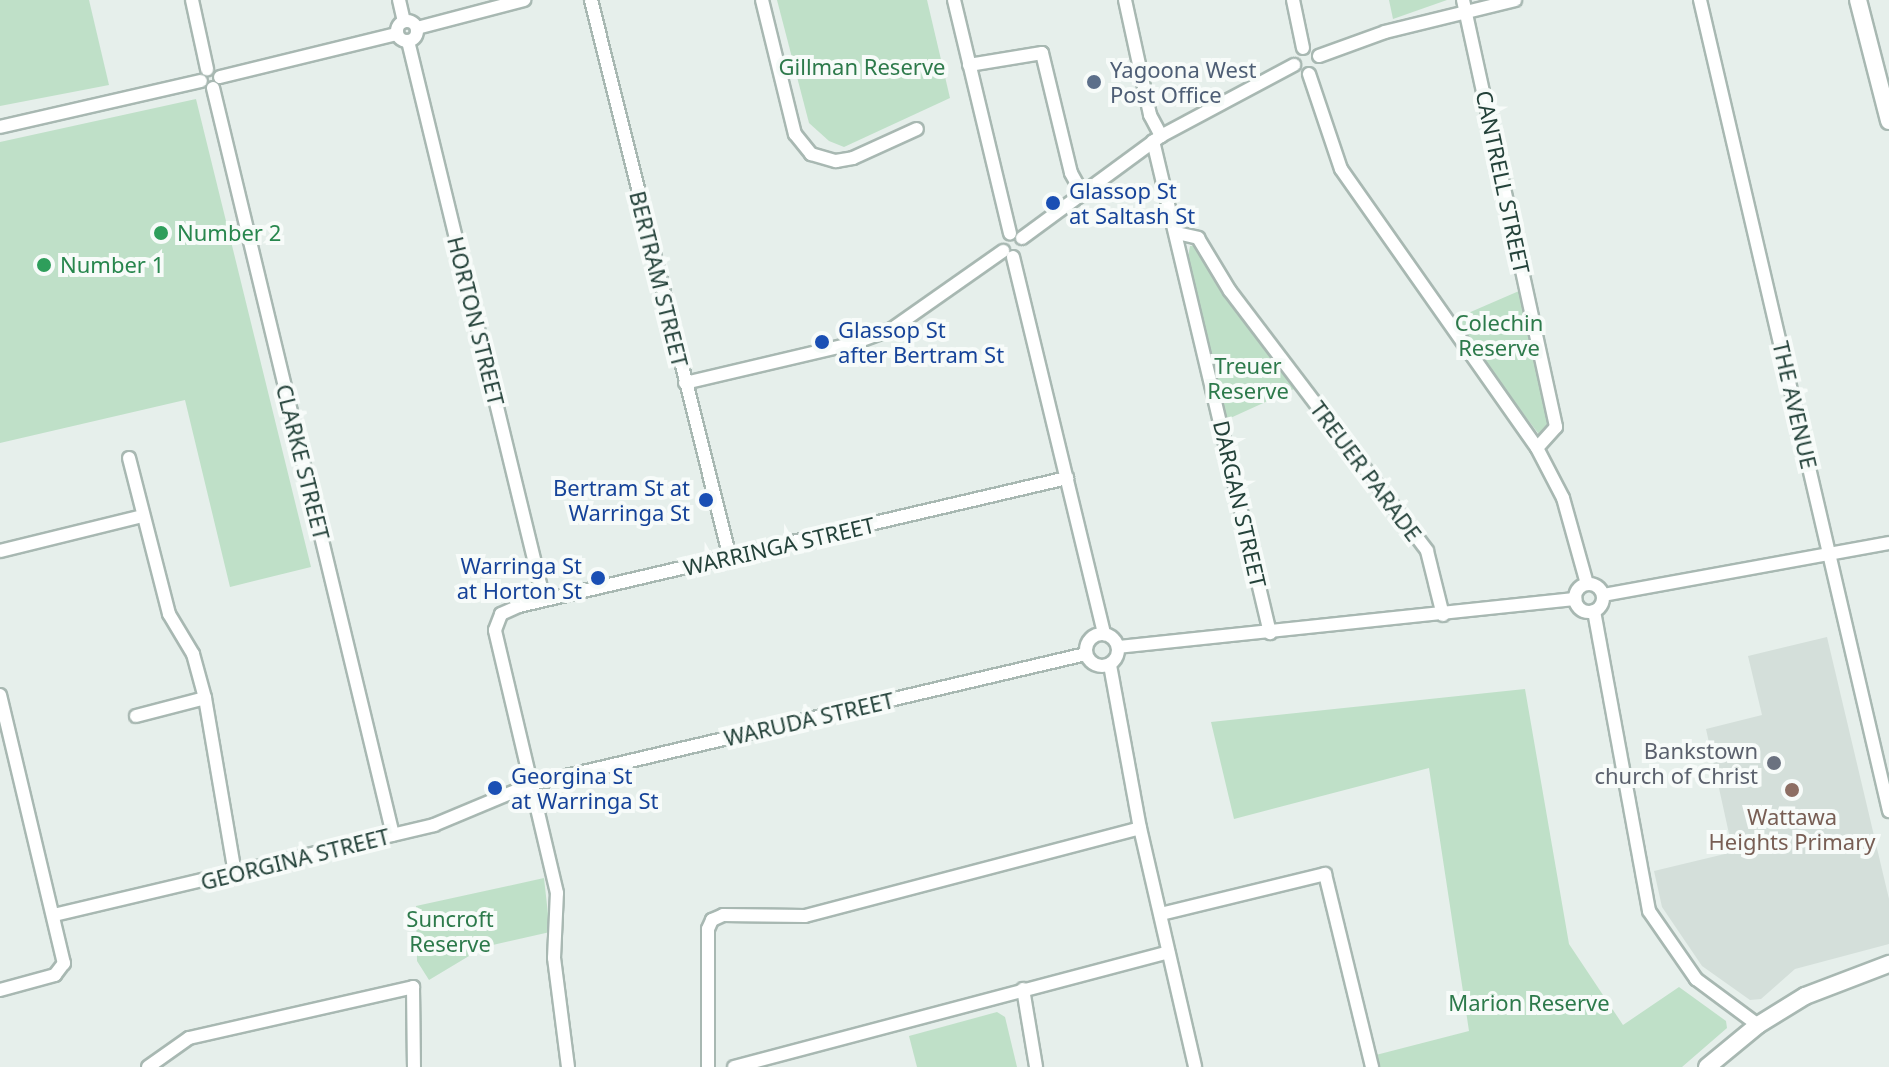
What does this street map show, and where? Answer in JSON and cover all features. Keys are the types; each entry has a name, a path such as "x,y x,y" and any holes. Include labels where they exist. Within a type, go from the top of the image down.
{"main road":[{"path":"1858,0 1886,98 1889,121"},
{"path":"1707,1067 1758,1025 1805,996 1889,964"}],"street":[{"path":"192,0 204,75"},
{"path":"399,0 404,21 402,38"},
{"path":"0,127 204,75 217,82 402,38 417,28 524,0"},
{"name":"BERTRAM STREET","path":"591,0 730,558"},
{"path":"762,0 795,134 811,154 836,161 853,158 917,129"},
{"path":"685,383 838,347 892,329 1008,254 1024,248 1016,236 954,0"},
{"name":"DARGAN STREET","path":"1125,0 1270,633"},
{"path":"1293,0 1303,48"},
{"path":"1303,48 1319,56 1464,6 1515,0"},
{"name":"THE AVENUE","path":"1700,0 1889,811"},
{"name":"CANTRELL STREET","path":"1464,6 1556,427 1537,448"},
{"path":"404,21 417,28"},
{"name":"HORTON STREET","path":"402,38 544,600"},
{"path":"1294,65 1295,55 1303,48"},
{"path":"969,65 1042,53 1071,173 1082,193"},
{"path":"1309,74 1319,67 1319,56"},
{"path":"1294,65 1157,138 1082,193 1016,236 1001,240 1008,254 1067,478 1104,634 1118,647 1270,633 1575,599 1587,584"},
{"path":"1294,65 1309,74 1341,169 1537,448 1563,498 1587,584 1603,595 1889,543"},
{"path":"204,75 217,82"},
{"name":"CLARKE STREET","path":"217,82 393,835"},
{"name":"TREUER PARADE","path":"1177,233 1198,238 1230,291 1427,551 1443,615"},
{"path":"129,458 169,614 193,654 205,698 235,873"},
{"name":"WARRINGA STREET","path":"496,621 508,609 1067,478"},
{"path":"0,551 142,516"},
{"path":"1603,595 1594,611 1649,911 1696,979 1758,1025"},
{"path":"1575,599 1581,610 1594,611"},
{"path":"480,618 496,621 557,893 554,958 568,1067"},
{"path":"1104,634 1090,639 1086,654 1095,665 1110,665"},
{"path":"1118,647 1110,665 1140,828 1195,1067"},
{"name":"WARUDA STREET","path":"532,784 1086,654"},
{"path":"0,695 64,963 55,975 0,990"},
{"path":"136,716 205,698"},
{"name":"GEORGINA STREET","path":"54,915 434,825 532,784"},
{"path":"708,1067 707,916 805,916 1140,828"},
{"path":"1161,914 1325,874 1372,1067"},
{"path":"734,1067 1168,952"},
{"path":"148,1067 189,1038 413,987 414,1067"},
{"path":"1023,989 1036,1067"}],"shaded area":[{"name":"Wattawa Heights Primary","path":"1827,637 1889,899 1889,944 1795,969 1761,999 1750,1000 1702,966 1662,907 1654,871 1733,852 1706,729 1762,715 1748,656"}],"green space":[{"path":"0,0 89,0 109,85 0,106"},
{"name":"Gillman Reserve","path":"777,0 927,0 950,98 844,147 829,141 809,123"},
{"path":"1389,0 1447,0 1393,19"},
{"path":"196,99 311,567 230,587 185,400 0,443 0,142"},
{"name":"Treuer Reserve","path":"1196,245 1294,389 1226,420 1188,257 1190,246"},
{"name":"Colechin Reserve","path":"1519,291 1551,426 1541,437 1452,320"},
{"name":"Marion Reserve","path":"1525,689 1569,944 1623,1025 1679,987 1726,1021 1727,1028 1682,1067 1375,1067 1372,1056 1469,1031 1429,768 1234,819 1211,722"},
{"name":"Suncroft Reserve","path":"544,878 550,932 484,947 429,980 417,961 416,906"},
{"path":"997,1012 1005,1017 1017,1067 917,1067 909,1036"}],"place":[{"name":"Yagoona West Post Office","path":"1094,82"},
{"name":"Glassop St at Saltash St","path":"1053,203"},
{"name":"Number 2","path":"161,233"},
{"name":"Number 1","path":"44,265"},
{"name":"Glassop St after Bertram St","path":"822,342"},
{"name":"Bertram St at Warringa St","path":"706,500"},
{"name":"Warringa St at Horton St","path":"598,578"},
{"name":"Bankstown church of Christ","path":"1774,763"},
{"name":"Georgina St at Warringa St","path":"495,788"},
{"name":"Wattawa Heights Primary","path":"1792,790"}]}
